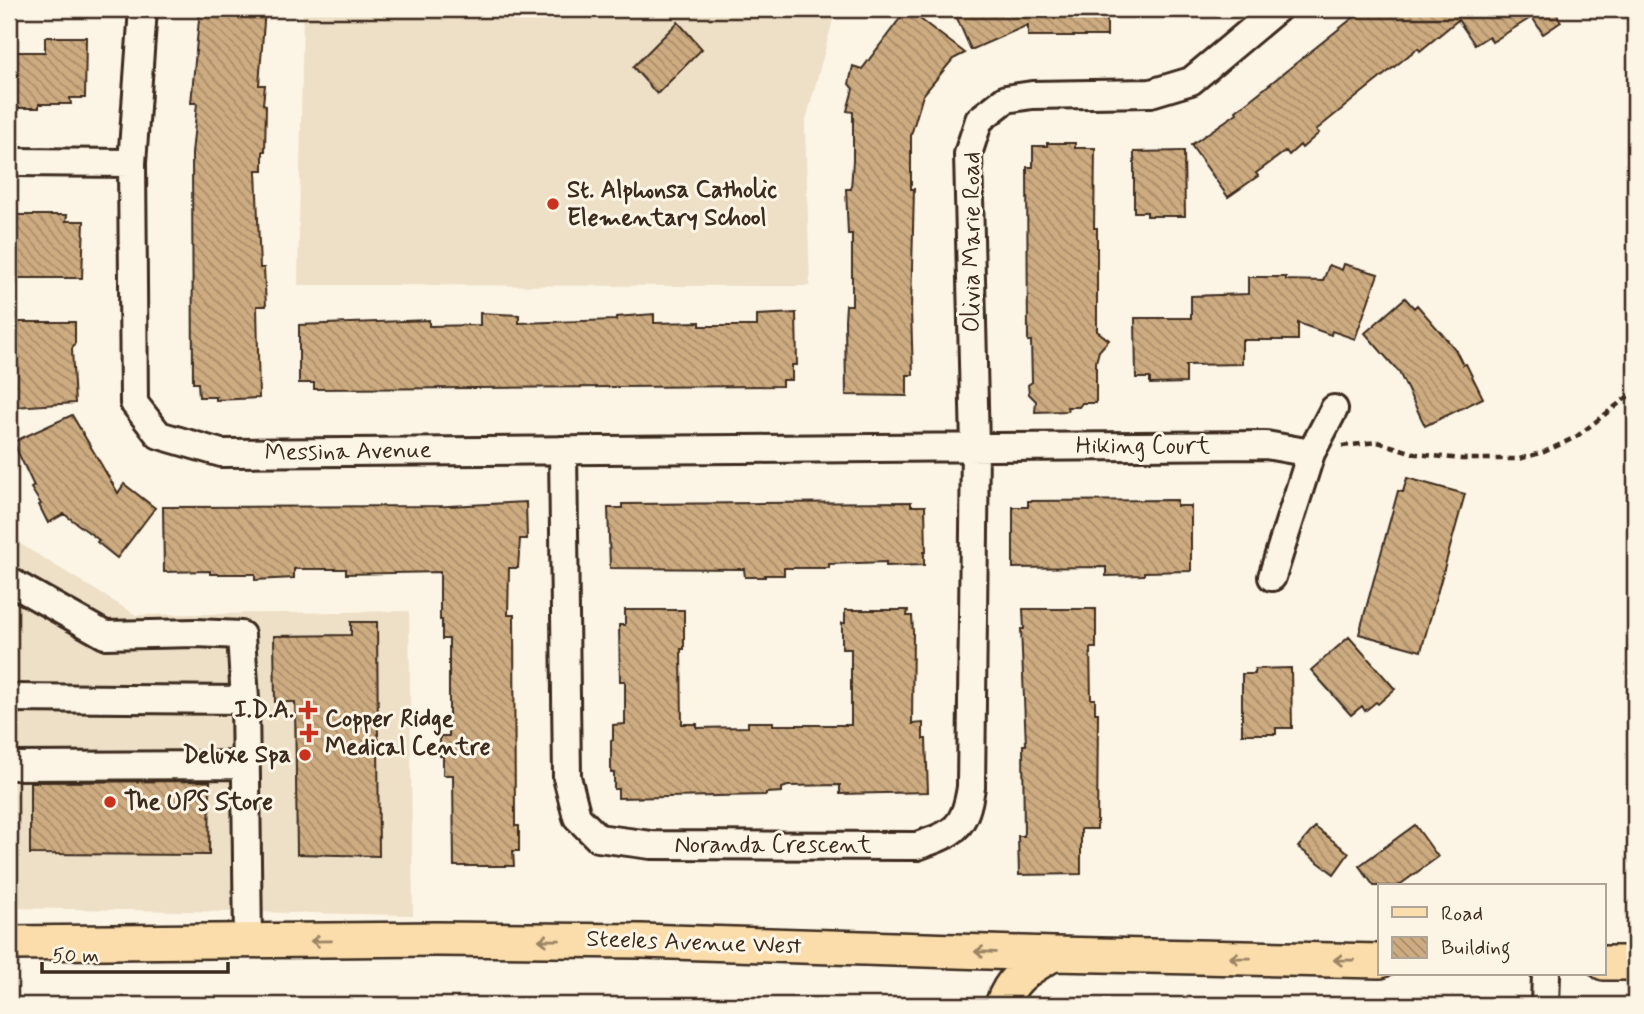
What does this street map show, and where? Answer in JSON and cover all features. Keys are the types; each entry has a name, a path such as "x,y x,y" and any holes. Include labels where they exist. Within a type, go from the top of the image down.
{"main road":[{"name":"Steeles Avenue West","path":"9,943 436,939 641,941 1378,961"},
{"path":"1002,1005 1007,989 1023,971 1054,954"},
{"path":"1606,963 1635,963"}],"street":[{"name":"Messina Avenue","path":"143,9 132,163 134,403 159,435 221,453 975,446"},
{"name":"Olivia Marie Road","path":"975,446 968,154 979,120 1006,100 1032,96 1151,93 1191,81 1277,9"},
{"path":"9,162 132,163"},
{"path":"1272,577 1311,453 1334,409"},
{"name":"Hiking Court","path":"975,446 1266,445 1311,453"},
{"name":"Noranda Crescent","path":"563,450 567,777 577,817 598,838 651,845 917,846 940,839 958,827 968,809 971,787 975,446"},
{"path":"9,582 105,635 196,632 241,635 245,700 248,942"},
{"path":"9,698 245,700"},
{"path":"9,766 246,765"},
{"path":"1545,1005 1546,976"}],"path":[{"path":"1311,453 1378,442 1417,454 1461,459 1519,459 1544,452 1576,437 1635,391"}],"shaded area":[{"name":"St. Alphonsa Catholic Elementary School","path":"303,9 836,9 805,124 810,286 298,285"},
{"path":"9,537 136,615 409,611 413,915 9,908"}],"building":[{"path":"200,9 265,9 259,85 265,85 265,151 263,170 256,170 260,268 264,268 266,306 257,306 259,398 216,400 216,397 199,397 198,383 193,383 192,154 197,103 191,103"},
{"path":"907,9 965,53 953,59 923,95 911,135 911,189 914,189 911,310 913,375 907,375 907,396 846,395 846,305 852,305 852,234 848,234 846,189 851,189 853,160 853,112 847,111 853,89 849,84 853,66 862,69"},
{"path":"953,9 1107,9 1107,36 1028,36 1028,25 971,50"},
{"path":"1364,9 1554,9 1561,22 1543,34 1532,17 1492,42 1489,36 1475,45 1458,20 1420,51 1418,48 1316,130 1319,133 1302,148 1300,145 1289,155 1286,151 1256,173 1258,176 1228,197 1191,145 1237,113 1236,111"},
{"path":"678,22 702,49 657,94 633,67"},
{"path":"45,37 86,37 85,98 70,98 71,104 9,108 9,52 45,52"},
{"path":"1047,143 1075,143 1075,148 1095,148 1097,331 1109,340 1099,351 1096,362 1096,403 1067,407 1068,411 1035,412 1036,401 1029,394 1028,385 1032,382 1031,341 1028,341 1027,167 1033,167 1033,146 1047,146"},
{"path":"1184,151 1185,216 1147,216 1147,212 1134,212 1134,152"},
{"path":"9,215 67,215 66,221 84,221 82,278 9,278"},
{"path":"1344,264 1378,274 1355,339 1332,331 1331,335 1298,323 1298,340 1242,340 1242,364 1186,365 1186,383 1150,384 1150,378 1136,378 1135,318 1191,318 1191,296 1248,294 1248,277 1323,281 1329,265 1342,270"},
{"path":"1405,298 1414,308 1417,305 1455,349 1463,365 1466,364 1483,398 1425,426 1399,372 1365,333"},
{"path":"480,313 519,315 519,323 616,320 616,317 654,314 654,323 700,322 700,326 757,326 757,315 796,313 797,365 792,365 792,380 782,380 782,386 314,389 314,383 299,383 299,325 429,320 429,326 480,325"},
{"path":"18,322 75,322 75,343 72,349 75,403 14,407 11,371 14,371 14,344 15,336 18,336"},
{"path":"72,415 118,493 124,484 155,508 117,558 97,542 99,540 64,514 48,523 13,442"},
{"path":"1407,478 1465,494 1421,651 1359,634 1398,491 1403,492"},
{"path":"1177,500 1177,506 1191,506 1191,571 1106,576 1106,567 1013,568 1013,507 1028,507 1028,501"},
{"path":"526,502 527,539 520,539 518,568 509,568 508,615 514,615 515,826 519,826 519,851 513,851 514,866 454,866 453,775 443,775 443,756 440,756 440,736 449,736 449,639 442,639 440,572 346,574 346,569 294,569 294,578 255,580 255,574 164,572 163,507 448,506"},
{"path":"911,502 911,506 925,506 924,565 886,566 886,562 829,564 829,568 784,568 784,575 765,577 745,577 744,569 610,568 608,508 622,508 622,504"},
{"path":"1023,609 1096,609 1096,648 1090,648 1091,699 1095,699 1095,713 1098,713 1097,829 1081,829 1081,874 1019,875 1018,836 1024,836 1023,745 1026,745 1021,629 1024,629"},
{"path":"625,610 684,610 684,649 681,649 682,724 697,724 697,728 748,727 748,722 773,722 773,725 851,725 851,649 842,649 845,610 908,610 907,616 912,616 913,632 912,724 923,723 928,792 840,794 840,785 788,786 782,788 782,792 766,795 618,798 618,789 614,789 614,773 611,773 611,741 613,725 625,724 625,681 620,681 619,625 625,625"},
{"path":"351,622 377,622 379,856 297,854 295,702 275,702 274,636 351,635"},
{"path":"1349,637 1395,689 1378,704 1376,702 1365,711 1362,706 1351,715 1311,670"},
{"path":"1291,668 1292,728 1276,728 1276,734 1242,734 1242,674 1255,674 1255,669"},
{"path":"210,781 209,855 30,854 30,782"},
{"path":"1415,825 1438,857 1401,884 1374,886 1359,866"},
{"path":"1315,827 1349,853 1334,874 1298,847"}],"place":[{"name":"St. Alphonsa Catholic Elementary School","path":"553,204"},
{"name":"I.D.A.","path":"308,710"},
{"name":"Copper Ridge Medical Centre","path":"309,733"},
{"name":"Deluxe Spa","path":"305,755"},
{"name":"The UPS Store","path":"110,802"}]}
